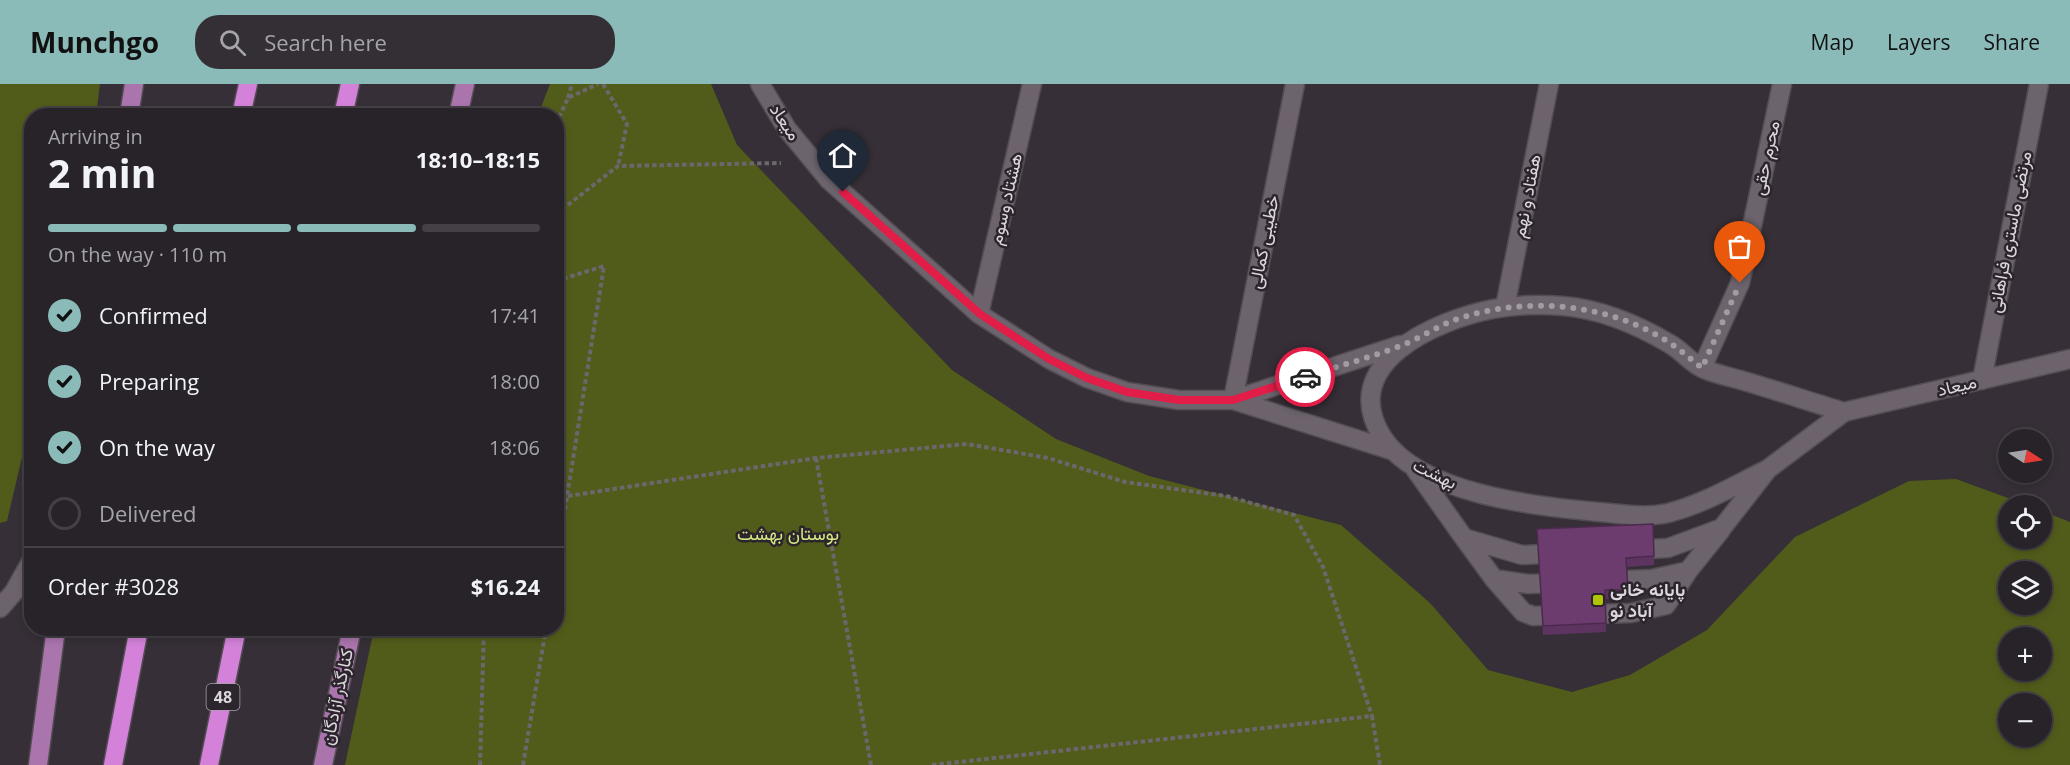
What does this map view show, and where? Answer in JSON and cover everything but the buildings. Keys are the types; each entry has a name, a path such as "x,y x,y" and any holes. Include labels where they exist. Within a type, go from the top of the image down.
{"highway":[{"path":"243,108 248,84"},
{"path":"346,108 350,84"},
{"path":"113,765 138,636"},
{"name":"48","path":"209,765 235,636"}],"main road":[{"path":"130,108 134,84"},
{"path":"460,108 465,84"},
{"path":"38,765 55,636"},
{"name":"کنارگذر آزادگان","path":"323,765 350,636"}],"street":[{"name":"میعاد","path":"760,84 787,129 829,180 980,314 1049,359 1087,378 1127,392 1179,400 1233,400"},
{"name":"هشتاد وسوم","path":"980,314 1032,84"},
{"name":"خطیبی کمالی","path":"1233,400 1295,84"},
{"name":"هفتاد و نهم","path":"1505,307 1549,84"},
{"name":"محرم حقی","path":"1702,368 1740,283 1782,84"},
{"name":"مرتضی ماستری فراهانی","path":"1982,380 2038,84"},
{"name":"بهشت","path":"1702,368 1672,345 1644,330 1606,315 1564,306 1505,307 1465,316 1405,344 1385,362 1372,383 1370,408 1383,438 1413,466 1450,484 1502,498 1572,510 1644,516 1666,513 1702,503 1768,468"},
{"path":"1233,400 1405,344"},
{"name":"میعاد","path":"1844,412 2070,359"},
{"path":"1702,368 1844,412"},
{"path":"1233,400 1396,452"},
{"path":"1413,466 1494,579 1523,612 1533,616 1631,614 1666,605 1688,571 1768,468 1844,412"},
{"path":"1612,551 1668,548 1722,528"},
{"path":"1464,538 1522,555 1578,552"},
{"path":"1494,579 1528,584 1652,579 1688,571"},
{"path":"0,608 14,592 24,574"}],"path":[{"path":"563,108 572,84"},
{"path":"568,98 598,84"},
{"path":"603,84 627,124 618,166"},
{"path":"564,208 618,166 815,163"},
{"path":"564,278 604,266 564,519"},
{"path":"568,496 816,458 967,444 1048,459 1125,482 1226,496 1294,515 1323,567 1372,716 1380,765"},
{"path":"816,458 871,765"},
{"path":"480,765 484,636"},
{"path":"523,765 545,636"},
{"path":"932,765 1372,716"}],"green space":[{"path":"0,84 100,84 97,108 24,108 24,449 7,521 0,523"},
{"name":"بوستان بهشت","path":"550,84 711,84 737,145 952,370 1056,439 1149,476 1341,525 1430,603 1488,670 1572,692 1630,675 1707,630 1795,537 1909,481 1956,479 2000,495 1998,549 2052,549 2052,515 2070,522 2070,765 345,765 373,636 564,636 564,108 541,108"}],"way so far":[{"path":"1305,377 1405,344 1465,316 1492,309 1518,306 1564,306 1606,315 1644,330 1672,345 1702,368 1740,283"}],"place":[{"name":"پایانه خانی آباد نو","path":"1598,600"}],"route":[{"path":"843,192 980,314 1049,359 1087,378 1127,392 1179,400 1233,400 1305,377"}]}
